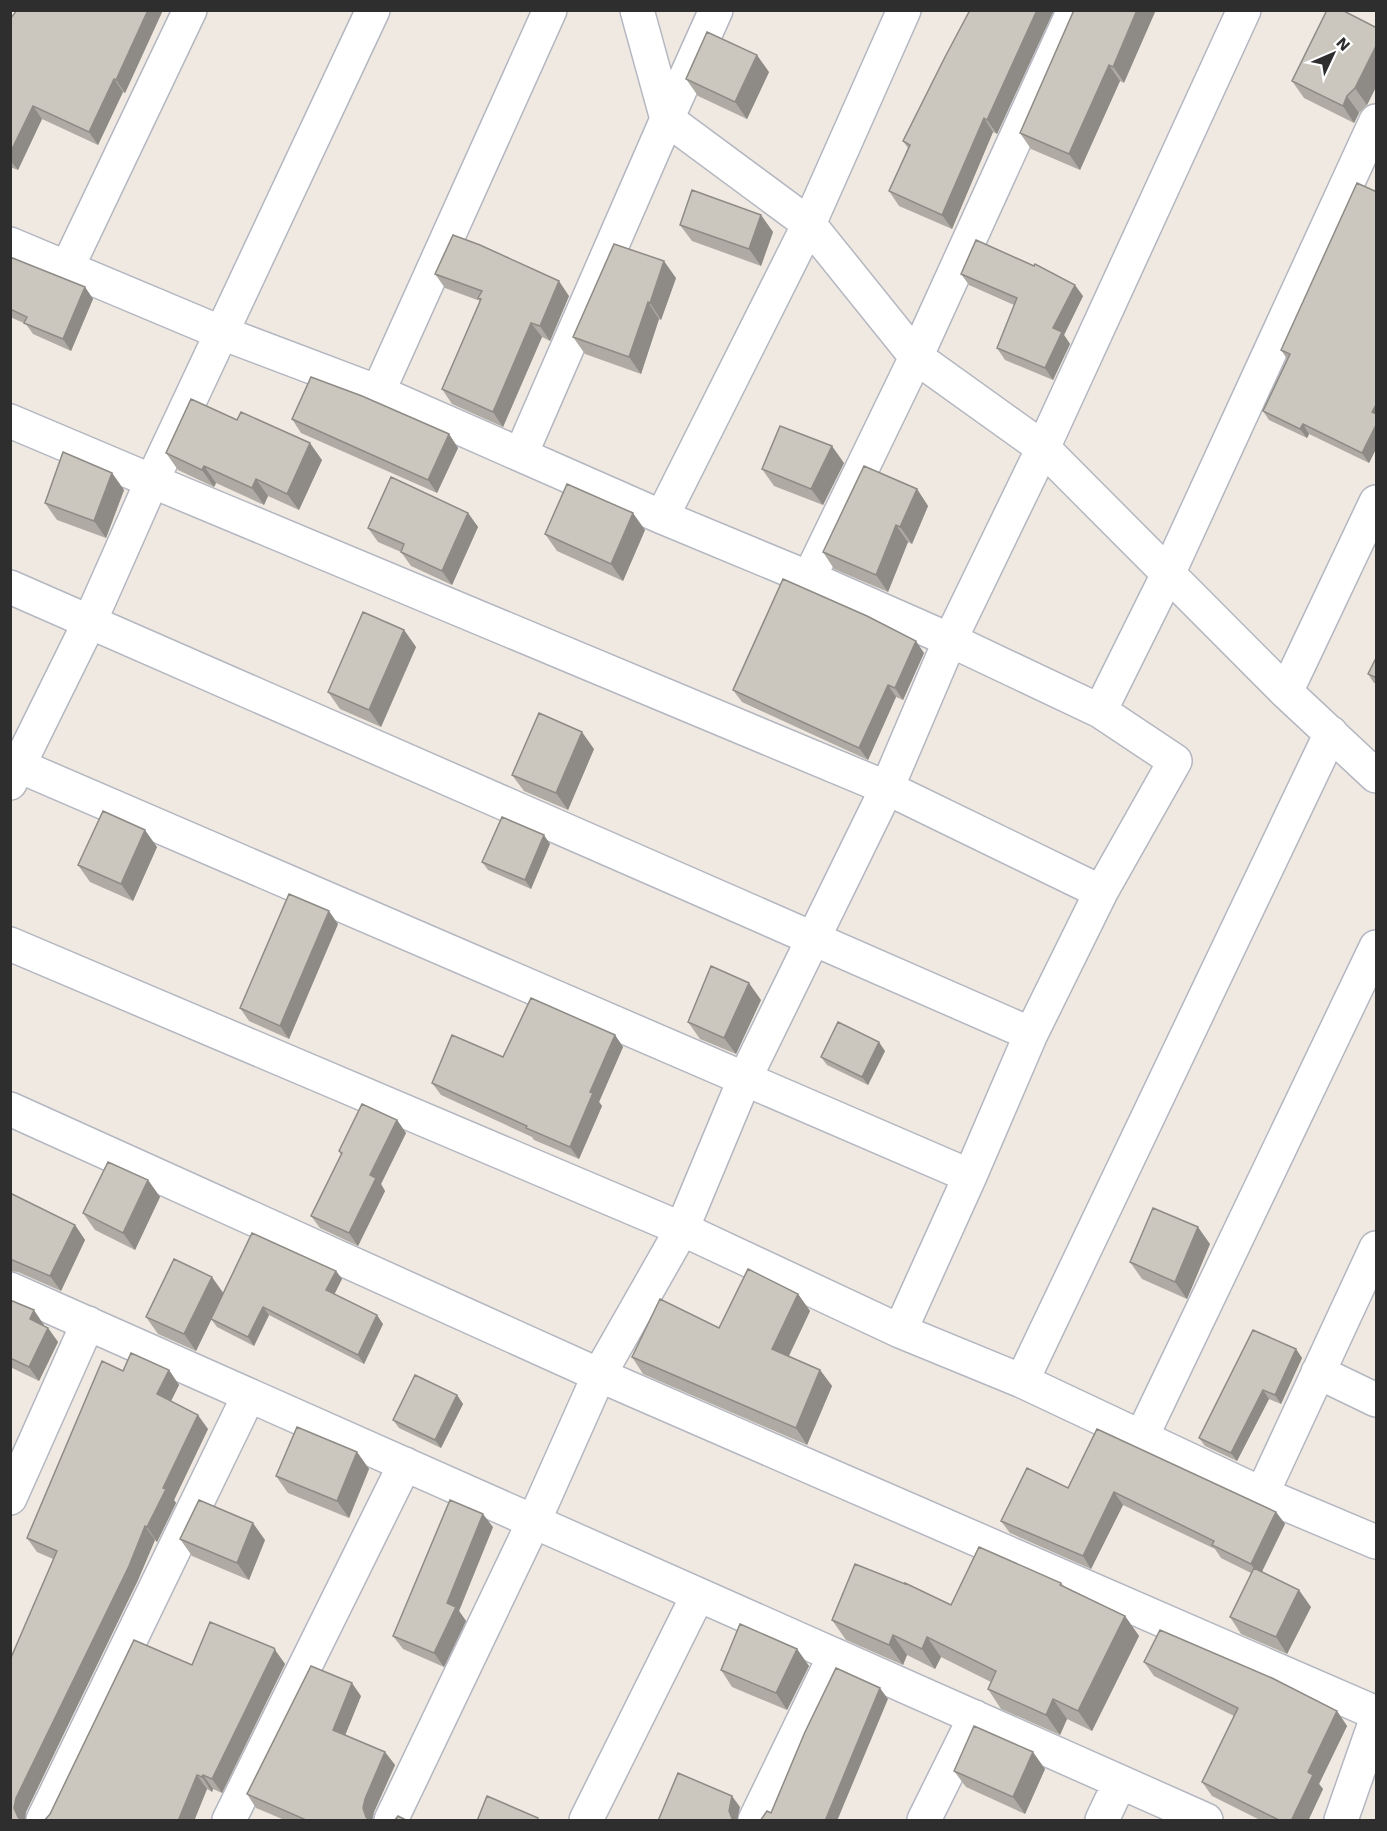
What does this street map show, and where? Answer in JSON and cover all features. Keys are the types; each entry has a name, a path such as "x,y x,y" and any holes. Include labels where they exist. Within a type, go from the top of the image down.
{"street":[{"path":"10,16 13,10"},
{"path":"67,268 190,10"},
{"path":"373,10 152,482 90,621 13,770 745,1078 970,1176"},
{"path":"378,392 550,10"},
{"path":"636,10 667,119 809,224 916,357 1043,448 1286,692 1377,776"},
{"path":"521,454 716,10"},
{"path":"662,517 809,224 904,10"},
{"path":"809,578 916,357 1074,10"},
{"path":"391,1821 534,1521 599,1375 682,1229 745,1078 887,788 950,640 1043,448 1244,10"},
{"path":"1100,711 1168,574 1377,121"},
{"path":"10,244 222,333 378,392 950,640 1100,711 1175,761 1101,892 1031,1034 900,1331"},
{"path":"10,421 887,788 1101,892"},
{"path":"1286,692 1377,502"},
{"path":"10,587 1031,1034"},
{"path":"1022,1381 1331,733"},
{"path":"10,944 682,1229 900,1331 1022,1381 1262,1494 1377,1542"},
{"path":"1142,1436 1377,947"},
{"path":"10,1109 599,1375 1377,1713"},
{"path":"1262,1494 1377,1248"},
{"path":"10,1289 1206,1821"},
{"path":"10,1498 88,1323"},
{"path":"1318,1372 1377,1400"},
{"path":"43,1821 249,1395"},
{"path":"229,1821 405,1464"},
{"path":"586,1821 698,1595"},
{"path":"754,1821 835,1655"},
{"path":"924,1821 975,1717"},
{"path":"1341,1821 1377,1720"},
{"path":"1102,1821 1120,1782"}],"building":[{"path":"17,10 148,10 89,132 33,106 10,153 10,19"},
{"path":"970,10 1037,10 987,120 984,118 942,215 889,191 910,145 903,141"},
{"path":"1074,10 1137,10 1113,67 1109,65 1069,154 1020,133"},
{"path":"1327,10 1342,10 1377,28 1377,44 1355,88 1347,96 1343,106 1292,81"},
{"path":"707,32 757,55 735,102 686,79"},
{"path":"1357,183 1377,192 1377,403 1372,412 1377,414 1377,423 1362,453 1303,424 1300,429 1263,411 1290,354 1281,350"},
{"path":"692,190 761,215 749,249 680,225"},
{"path":"453,235 559,281 540,326 531,323 493,412 442,389 481,299 478,298 482,291 435,274"},
{"path":"976,240 1034,266 1035,264 1075,285 1053,328 1062,332 1045,368 997,348 1017,298 961,274"},
{"path":"614,244 664,261 629,357 573,337"},
{"path":"10,257 85,287 63,339 24,323 27,317 10,309"},
{"path":"311,377 362,396 449,434 428,480 292,419"},
{"path":"191,399 237,420 241,412 310,443 287,494 256,479 252,488 204,466 202,470 166,453"},
{"path":"780,426 832,446 811,489 762,469"},
{"path":"63,452 112,473 94,521 45,503"},
{"path":"864,466 917,489 900,527 896,525 876,575 823,552"},
{"path":"391,477 468,513 442,571 401,552 404,544 368,528"},
{"path":"567,484 633,513 611,564 545,534"},
{"path":"783,579 867,616 916,641 895,688 888,685 859,748 733,690"},
{"path":"363,612 404,630 369,710 328,692"},
{"path":"1377,656 1377,678 1368,674"},
{"path":"539,713 582,732 556,793 512,775"},
{"path":"103,811 145,830 121,884 78,865"},
{"path":"502,817 544,835 525,880 482,862"},
{"path":"289,894 329,911 280,1026 240,1008"},
{"path":"711,966 749,983 724,1038 688,1022"},
{"path":"531,998 615,1035 590,1092 593,1093 570,1147 432,1083 452,1035 503,1057"},
{"path":"838,1022 879,1042 862,1077 821,1057"},
{"path":"362,1104 397,1120 370,1175 376,1178 349,1233 311,1216 342,1153 339,1151"},
{"path":"108,1162 148,1180 123,1233 83,1213"},
{"path":"10,1193 75,1225 50,1276 10,1259"},
{"path":"1153,1208 1198,1227 1175,1282 1130,1262"},
{"path":"252,1233 336,1271 326,1290 377,1315 358,1355 263,1307 248,1337 211,1319"},
{"path":"174,1259 212,1277 184,1334 146,1317"},
{"path":"748,1269 798,1294 772,1349 820,1370 796,1428 632,1357 660,1299 719,1328"},
{"path":"10,1300 34,1310 30,1319 48,1328 29,1367 10,1358"},
{"path":"1253,1330 1296,1349 1275,1395 1263,1390 1231,1453 1199,1438"},
{"path":"131,1353 169,1370 157,1394 198,1415 163,1488 166,1489 147,1527 145,1526 129,1566 16,1798 14,1808 22,1821 10,1821 10,1660 57,1551 27,1538 102,1361 123,1371"},
{"path":"415,1375 457,1395 435,1440 393,1420"},
{"path":"297,1427 357,1452 337,1501 276,1476"},
{"path":"1097,1429 1276,1512 1251,1564 1212,1545 1214,1541 1114,1492 1083,1556 1001,1521 1027,1468 1068,1488"},
{"path":"199,1500 253,1523 237,1563 180,1539"},
{"path":"450,1500 483,1514 447,1603 456,1607 434,1653 393,1636"},
{"path":"979,1547 1061,1583 1060,1585 1125,1616 1078,1711 1053,1699 1046,1715 988,1689 996,1671 927,1637 922,1649 893,1635 889,1645 832,1620 855,1564 905,1583 951,1605"},
{"path":"1254,1568 1299,1590 1276,1637 1230,1617"},
{"path":"210,1622 275,1650 212,1779 197,1775 178,1821 44,1821 50,1814 134,1640 192,1665"},
{"path":"740,1624 797,1649 776,1693 721,1670"},
{"path":"1160,1630 1272,1678 1337,1711 1308,1772 1313,1775 1291,1821 1281,1821 1202,1782 1238,1708 1144,1662"},
{"path":"311,1666 352,1683 333,1730 385,1752 363,1808 370,1821 303,1821 304,1819 247,1794"},
{"path":"836,1668 880,1688 825,1821 760,1821 767,1811 771,1813 805,1732"},
{"path":"974,1726 1033,1752 1013,1797 954,1771"},
{"path":"678,1773 732,1796 729,1811 733,1821 658,1821"},
{"path":"487,1796 538,1818 537,1821 477,1821"},
{"path":"398,1816 408,1821 394,1821"}]}
